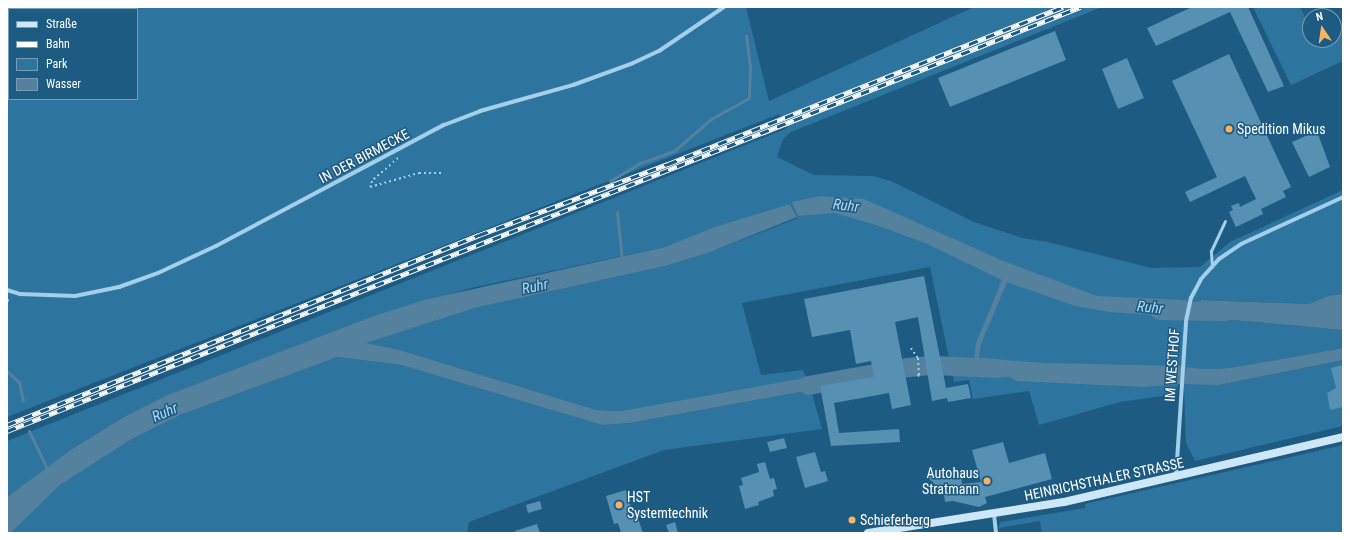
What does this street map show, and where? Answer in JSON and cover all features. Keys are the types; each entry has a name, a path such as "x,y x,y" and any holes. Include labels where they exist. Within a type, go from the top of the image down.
{"main road":[{"name":"HEINRICHSTHALER STRASSE","path":"868,533 994,514 1176,478 1343,437"}],"street":[{"name":"IN DER BIRMECKE","path":"7,290 20,294 75,296 119,286 158,273 216,246 444,125 480,111 573,85 633,63 659,51 724,7"},
{"name":"IM WESTHOF","path":"1176,478 1186,321 1191,298 1201,279 1212,267 1241,244 1343,197"},
{"path":"994,514 996,533"}],"lane":[{"path":"1212,267 1211,251 1225,221"}],"path":[{"path":"401,156 377,176 370,187 419,173 441,173"},
{"path":"911,348 918,358 920,375 916,378"}],"green space":[{"path":"7,7 746,7 769,101 974,7 1102,7 791,132 783,139 777,157 814,175 873,176 891,181 974,222 1022,238 1048,242 1152,268 1200,267 1230,242 1343,190 1343,294 1328,296 1309,304 1201,300 1200,317 1343,330 1343,348 1230,368 1205,369 1186,367 1219,385 1343,360 1343,426 1195,461 1186,443 1183,361 1176,394 1120,402 1039,425 1029,391 973,399 969,380 954,382 930,267 742,303 761,375 803,370 806,378 621,411 596,410 400,350 365,343 475,308 665,266 708,253 798,218 790,204 714,227 665,247 471,288 368,318 165,396 124,417 72,449 7,497 7,441 788,128 779,114 7,417"},
{"path":"1253,7 1300,7 1302,11 1302,48 1342,48 1343,31 1343,61 1291,85"},
{"path":"338,357 401,365 602,425 630,423 811,390 822,429 664,450 469,522 467,533 11,533 60,485 132,439 180,415"},
{"path":"1343,445 1343,533 1042,533 1040,521 998,528 1001,522 1085,508 1085,504"}],"water":[{"path":"820,196 864,199 1001,260 1097,296 1186,300 1185,317 1110,312 1075,306 1007,282 981,344 979,358 1044,363 1182,366 1181,384 1144,387 1016,381 1010,377 972,375 976,343 1002,280 925,243 873,224 834,213 798,216 792,202"},
{"path":"790,204 797,217 708,253 665,266 475,308 366,343 400,350 596,410 621,411 832,373 834,383 811,390 630,423 602,425 401,365 338,357 180,415 132,439 60,485 11,533 7,533 7,497 72,449 124,417 165,396 368,318 424,300 665,247 714,227"},
{"path":"1343,294 1343,330 1200,317 1201,300 1309,304 1328,296"},
{"path":"1343,348 1343,360 1219,385 1184,384 1186,367 1205,369 1230,368"}],"building":[{"path":"1192,7 1248,7 1284,86 1268,92 1230,12 1156,46 1147,28"},
{"path":"1055,31 1066,60 950,107 938,78"},
{"name":"Spedition Mikus","path":"1229,54 1291,187 1283,191 1286,197 1261,209 1263,214 1236,227 1229,212 1233,210 1231,206 1239,203 1240,207 1256,199 1245,176 1190,202 1185,192 1217,177 1172,81"},
{"path":"1127,58 1144,98 1118,109 1102,69"},
{"path":"1317,131 1330,167 1309,177 1292,142"},
{"path":"924,276 946,388 968,384 971,398 948,402 947,398 932,401 918,317 895,322 911,405 892,409 889,393 834,403 839,433 899,429 900,442 831,446 820,386 874,377 871,361 856,364 850,330 812,337 804,299"},
{"path":"1343,365 1343,407 1330,410 1327,393 1336,388 1331,368"},
{"path":"784,438 787,448 770,452 767,442"},
{"path":"1003,442 1009,463 1045,453 1052,479 985,497 987,503 979,507 953,501 945,502 944,495 927,476 944,467 950,476 961,475 962,484 981,482 972,450"},
{"path":"815,452 821,472 825,471 828,481 805,488 796,457"},
{"path":"765,462 770,479 774,478 777,489 773,490 774,496 758,502 759,505 745,509 739,486 743,485 741,478 759,472 757,464"},
{"name":"HST Systemtechnik","path":"626,490 633,514 636,513 643,533 621,533 618,523 614,524 606,496"},
{"path":"540,501 542,509 528,513 526,505"},
{"path":"675,522 678,533 669,533 666,525"},
{"path":"537,524 540,533 515,533 515,531"}],"waterway":[{"path":"610,181 638,164 674,151 711,119 749,98 750,67 746,35"},
{"path":"617,212 622,260"},
{"name":"Ruhr","path":"1159,310 1226,311"},
{"name":"Ruhr","path":"808,385 908,367 933,365 998,368"},
{"path":"7,371 19,382 23,401"},
{"path":"29,431 48,471"}],"railway":[{"path":"7,425 479,235 668,164 1063,7"},
{"path":"7,431 1080,7"}],"place":[{"name":"Spedition Mikus","path":"1229,129"},
{"name":"Autohaus Stratmann","path":"987,481"},
{"name":"HST Systemtechnik","path":"619,505"},
{"name":"Schieferberg","path":"852,520"}]}
